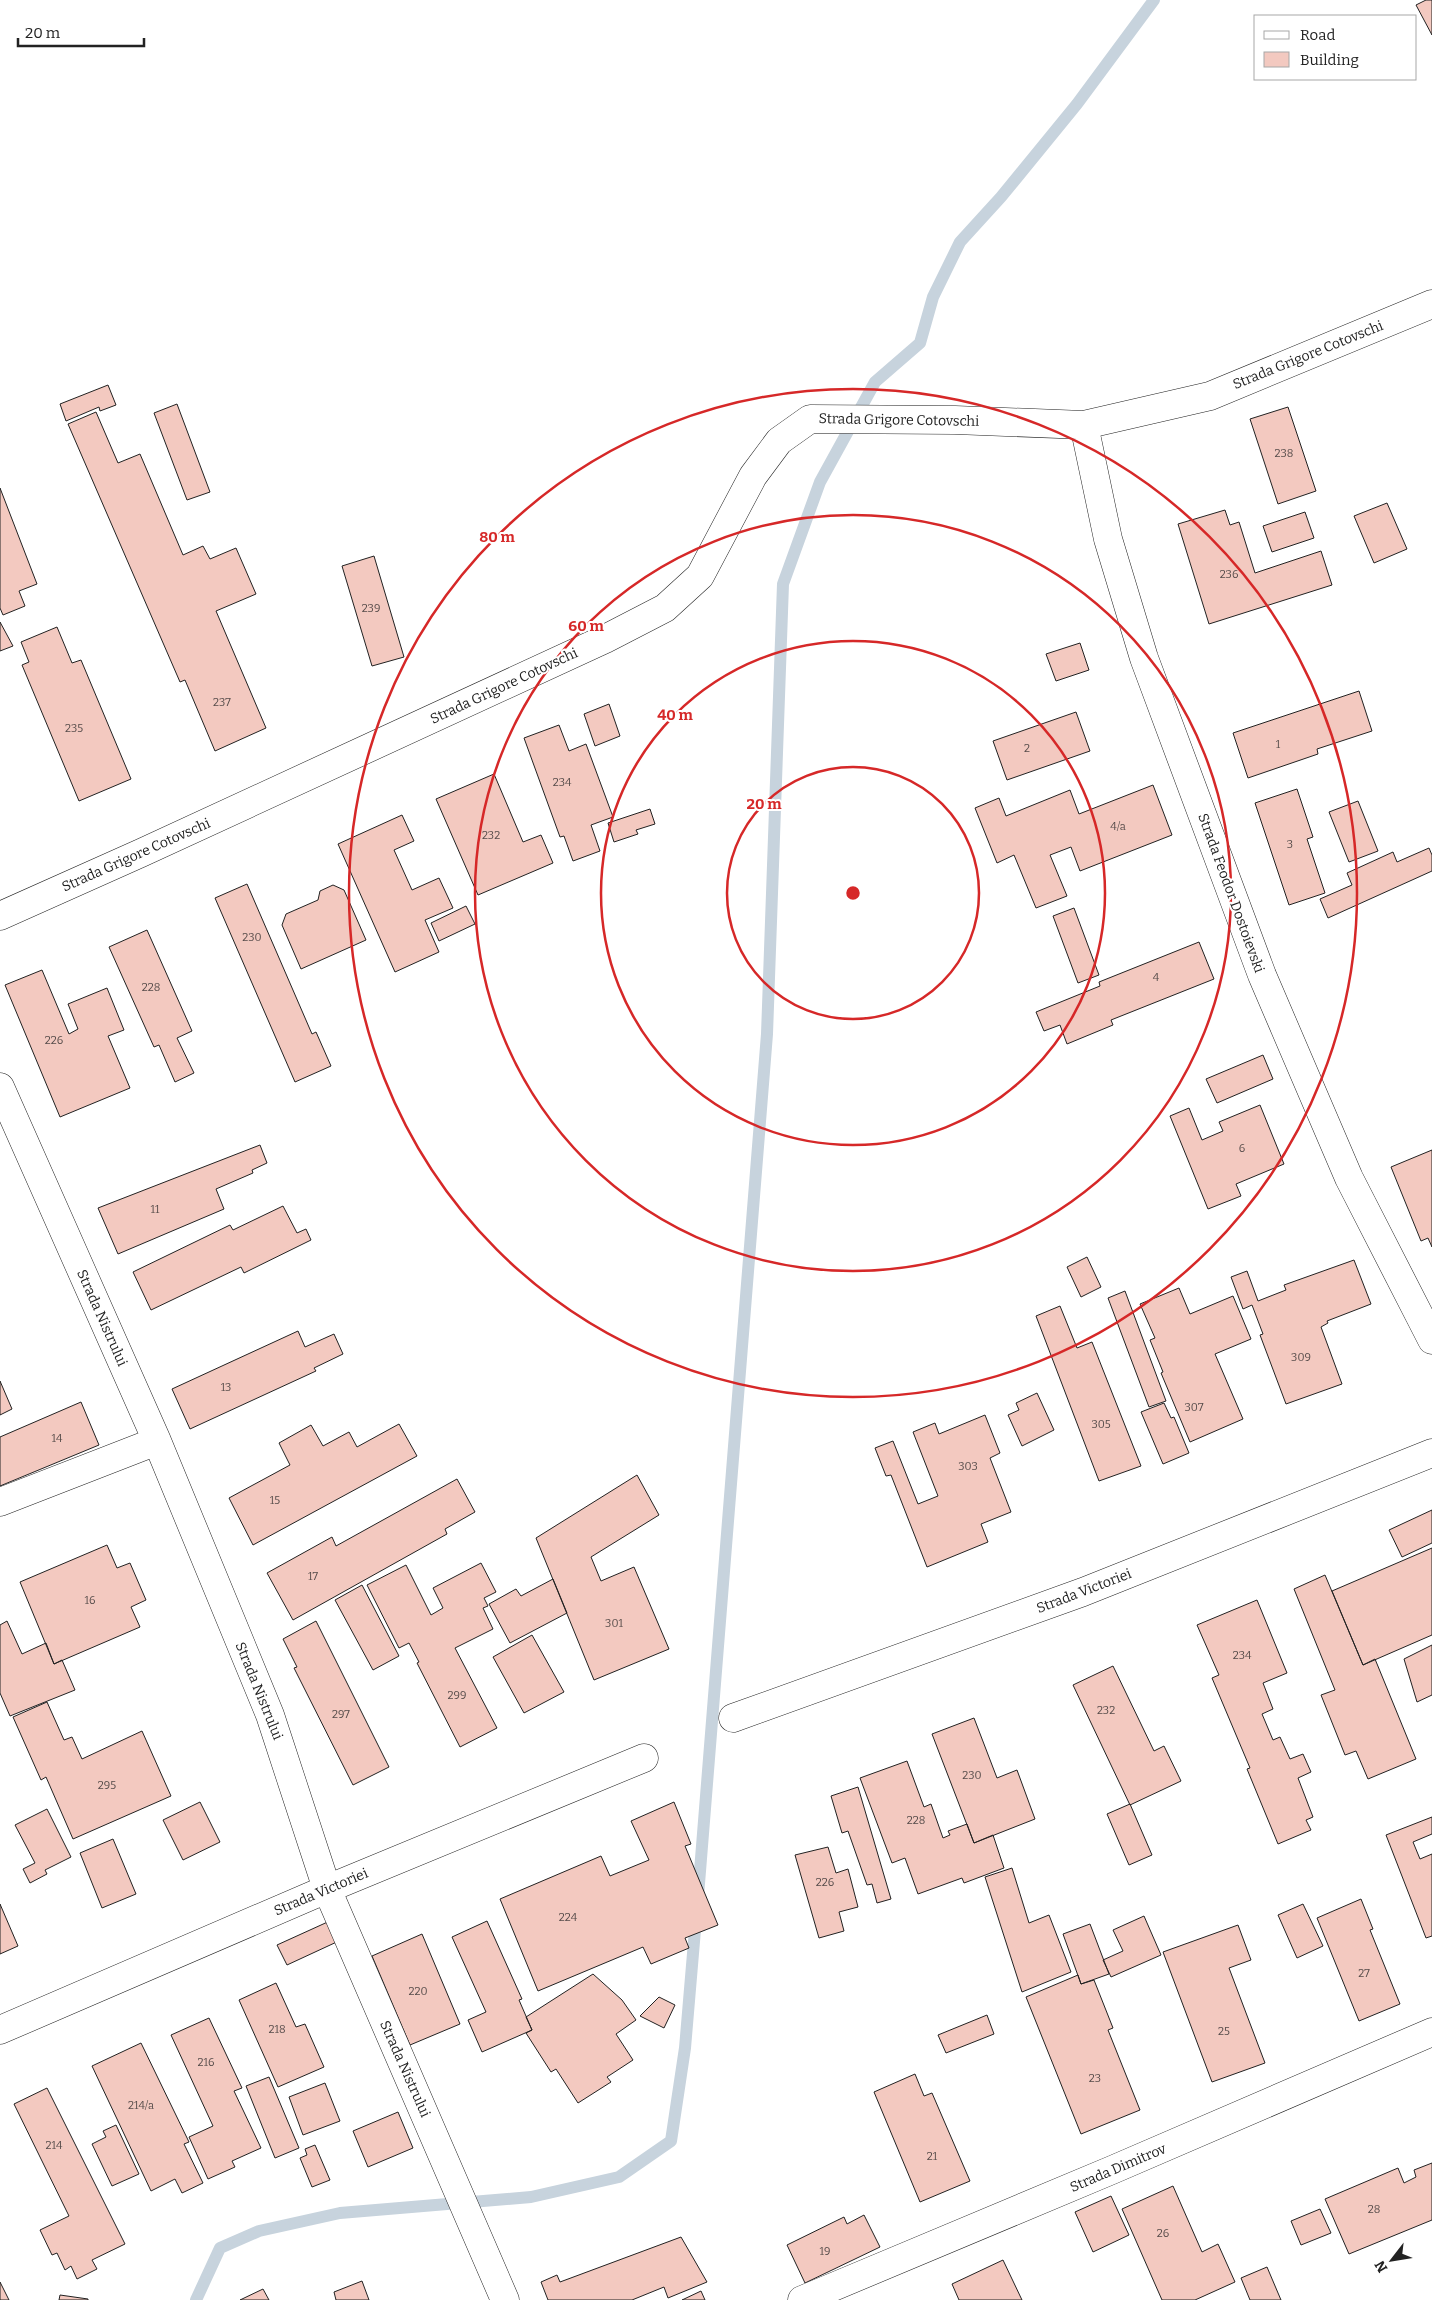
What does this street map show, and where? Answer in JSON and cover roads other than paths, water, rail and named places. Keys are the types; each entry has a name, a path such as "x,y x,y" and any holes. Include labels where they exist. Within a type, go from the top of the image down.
{"street":[{"name":"Strada Grigore Cotovschi","path":"0,916 596,644 665,608 700,576 753,476 779,441 810,420 955,420 1084,425 1210,396 1432,304"},
{"name":"Strada Feodor Dostoievski","path":"1084,425 1108,539 1144,658 1262,976 1349,1178 1432,1340"},
{"name":"Strada Nistrului","path":"0,1087 157,1441 270,1714 327,1889 506,2300"},
{"path":"0,1502 157,1441"},
{"name":"Strada Victoriei","path":"733,1718 1083,1592 1432,1453"},
{"name":"Strada Victoriei","path":"0,2030 327,1889 644,1758"},
{"name":"Strada Dimitrov","path":"802,2300 1112,2170 1432,2032"}],"waterway":[{"path":"698,1896 767,1034 783,584 820,482 875,382 920,343 933,297 960,242 1001,197 1077,104 1154,0"},
{"path":"196,2300 220,2248 259,2231 340,2213 531,2197 619,2177 671,2141 685,2048 696,1918"}]}
